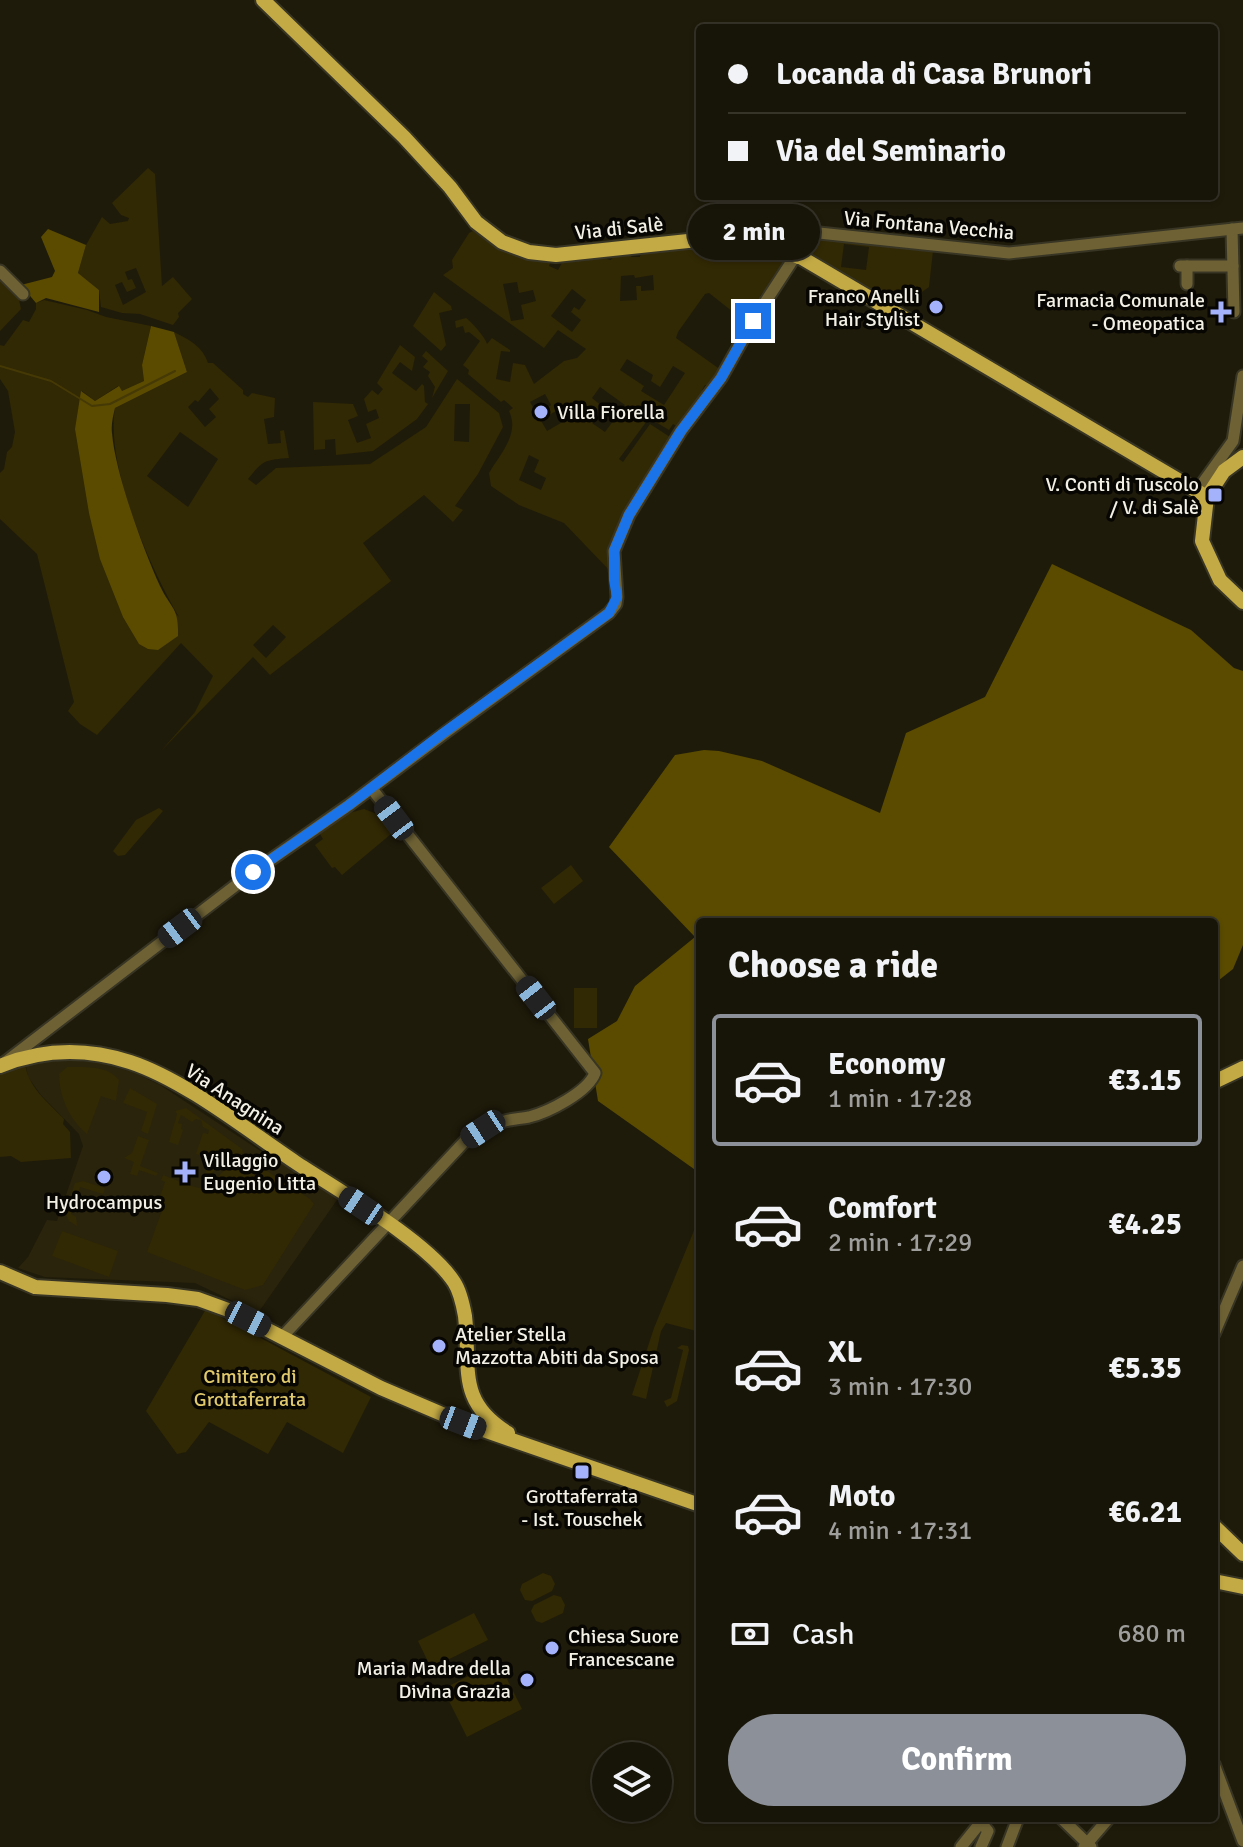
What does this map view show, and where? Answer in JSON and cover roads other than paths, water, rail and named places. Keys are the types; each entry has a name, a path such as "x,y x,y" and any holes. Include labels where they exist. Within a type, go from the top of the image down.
{"main road":[{"name":"Via di Salè","path":"263,0 404,137 457,195 476,222 502,242 524,251 556,255 697,240 756,241 797,256 1203,494"},
{"path":"797,256 796,244 805,234"},
{"path":"1243,457 1214,479 1203,494 1195,522 1202,562 1216,585 1243,603"},
{"name":"Via Anagnina","path":"0,1066 20,1058 70,1052 102,1055 154,1072 201,1099 388,1224 439,1263 456,1284 464,1308 471,1395 484,1416"},
{"path":"1218,1080 1243,1068"},
{"path":"0,1272 35,1287 198,1299 231,1311 381,1388 463,1423 696,1504"},
{"path":"463,1423 477,1422 484,1416 532,1447"},
{"path":"1218,1530 1243,1554"},
{"path":"1218,1582 1243,1587"}],"street":[{"name":"Via Fontana Vecchia","path":"756,241 805,234 847,235 1009,253 1238,229"},
{"path":"1234,312 1238,287 1233,266 1238,229"},
{"path":"0,1066 253,872 372,789 442,734 602,619 616,604 614,551 629,515 681,431 721,378 753,321 797,256"},
{"path":"1187,284 1183,266 1233,266"},
{"path":"0,271 23,294"},
{"path":"1203,494 1233,441 1243,376"},
{"path":"282,1337 465,1141 483,1129 531,1116 581,1092 595,1073 372,789"},
{"path":"349,805 362,802 379,805 394,818"},
{"path":"35,1037 33,1047 44,1054"},
{"path":"1218,1325 1243,1266"},
{"path":"1218,1775 1243,1841 1237,1847"},
{"path":"962,1846 978,1822"},
{"path":"981,1822 988,1831 981,1847"},
{"path":"1007,1847 1016,1822"},
{"path":"1065,1822 1087,1846 1106,1822"}],"waterway":[{"path":"0,366 51,381 92,406 110,404 175,371"}],"place":[{"name":"Franco Anelli Hair Stylist","path":"936,307"},
{"name":"Farmacia Comunale - Omeopatica","path":"1221,312"},
{"name":"Villa Fiorella","path":"541,412"},
{"name":"V. Conti di Tuscolo / V. di Salè","path":"1215,495"},
{"name":"Villaggio Eugenio Litta","path":"185,1172"},
{"name":"Hydrocampus","path":"104,1177"},
{"name":"Atelier Stella Mazzotta Abiti da Sposa","path":"439,1346"},
{"name":"Grottaferrata - Ist. Touschek","path":"582,1472"},
{"name":"Chiesa Suore Francescane","path":"552,1648"},
{"name":"Maria Madre della Divina Grazia","path":"527,1680"}],"park label":[{"name":"Cimitero di Grottaferrata","path":"250,1388"}]}
